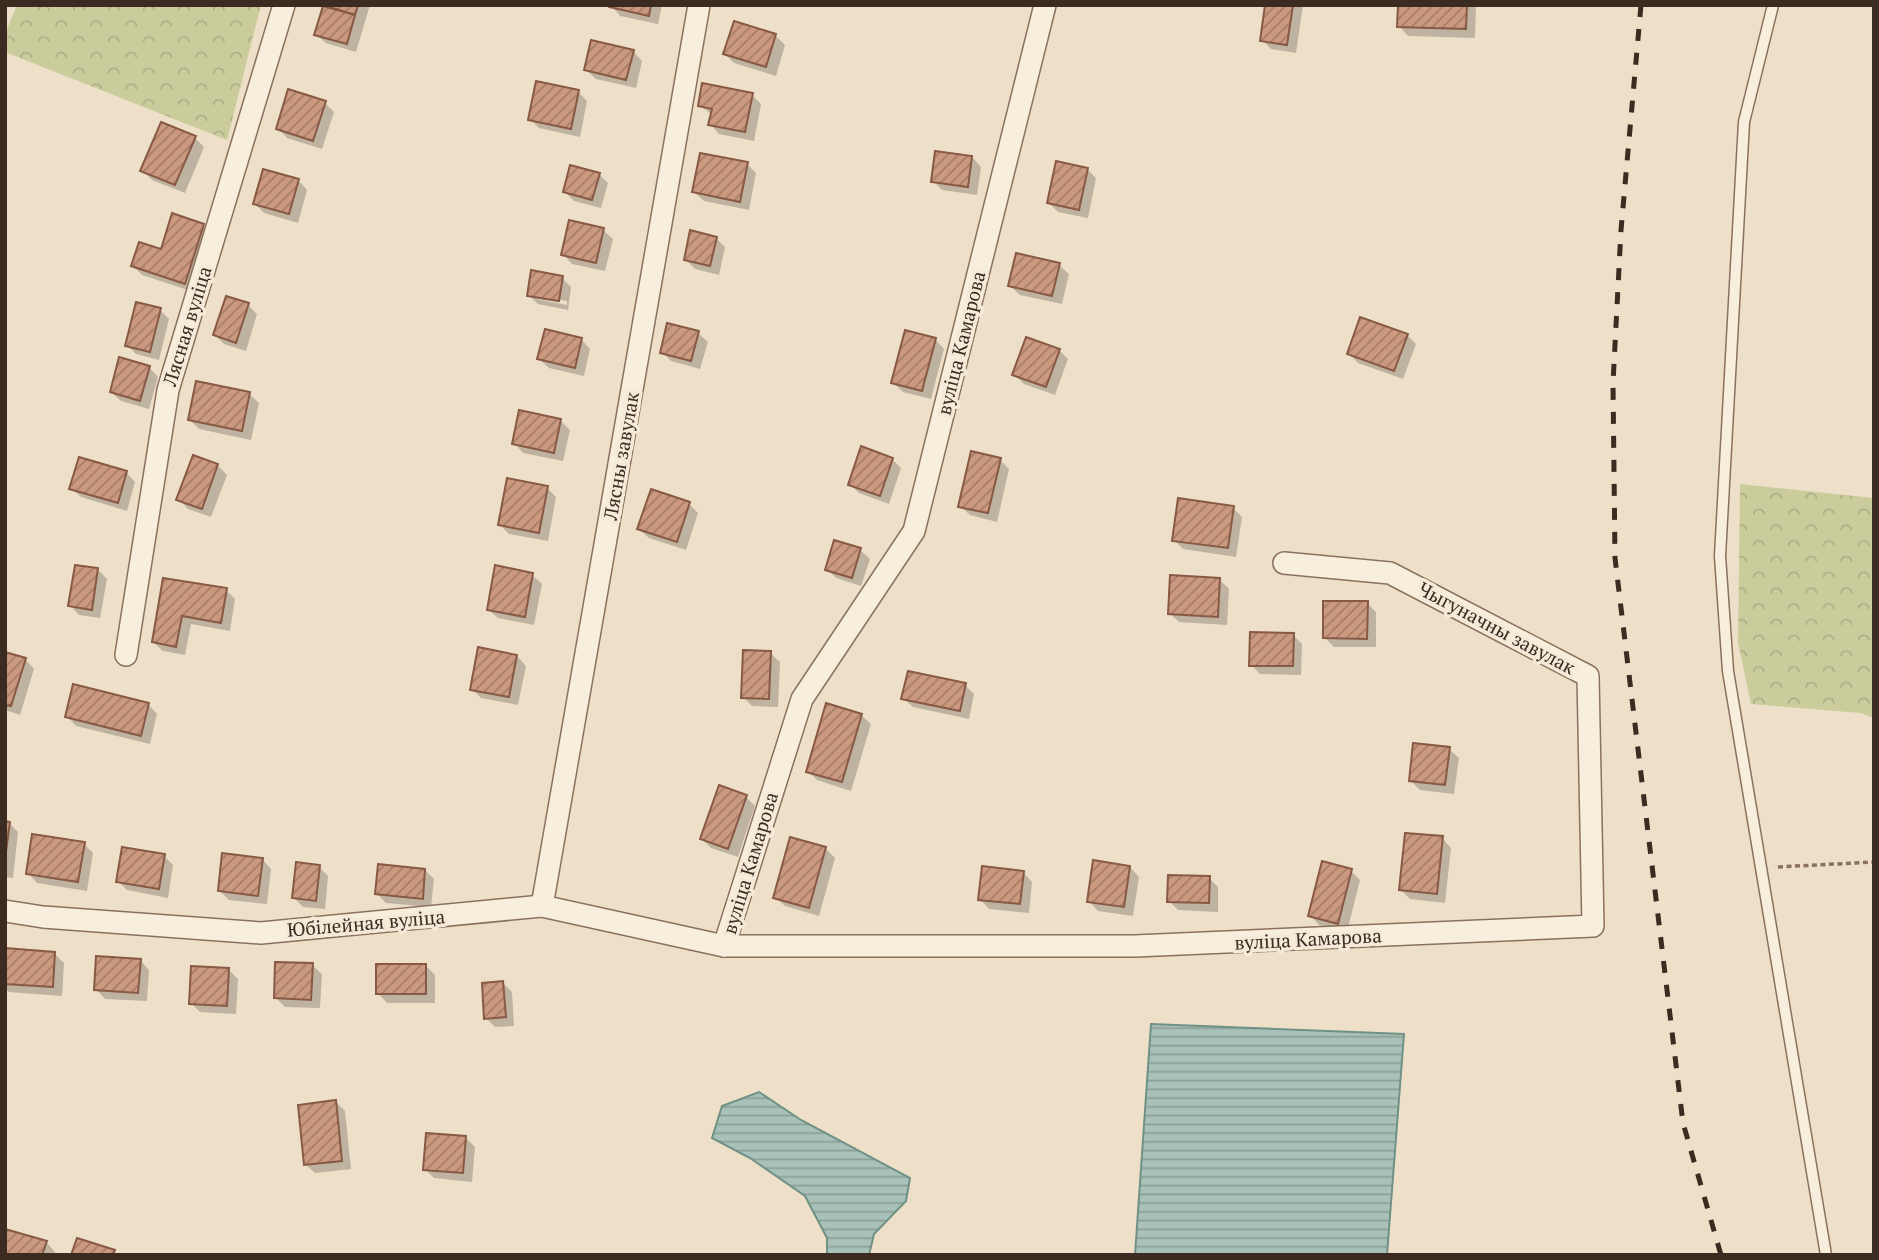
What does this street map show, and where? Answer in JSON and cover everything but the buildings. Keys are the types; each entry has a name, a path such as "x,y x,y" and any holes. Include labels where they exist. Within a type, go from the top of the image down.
{"street":[{"name":"Лясная вуліца","path":"126,655 168,390 284,5"},
{"name":"Лясны завулак","path":"542,906 699,5"},
{"name":"вуліца Камарова","path":"1045,5 914,531 802,699 724,946 1135,946 1593,926"},
{"name":"Чыгуначны завулак","path":"1284,563 1390,573 1588,676 1593,926"},
{"name":"Юбілейная вуліца","path":"5,911 43,917 261,933 542,906 724,946"}],"lane":[{"path":"1773,5 1744,122 1720,556 1728,671 1826,1255"}],"path":[{"path":"1762,867 1874,862"}],"green space":[{"path":"17,5 261,5 227,140 5,52 5,34"},
{"path":"1740,484 1874,498 1874,718 1860,713 1751,704 1738,643"}],"water":[{"path":"1151,1024 1404,1034 1387,1255 1135,1255"},
{"path":"759,1092 801,1120 910,1178 906,1201 874,1234 869,1255 827,1255 827,1238 805,1196 750,1158 712,1138 722,1106"}],"railway":[{"path":"1641,5 1621,230 1613,383 1615,558 1683,1123 1721,1255"}]}
